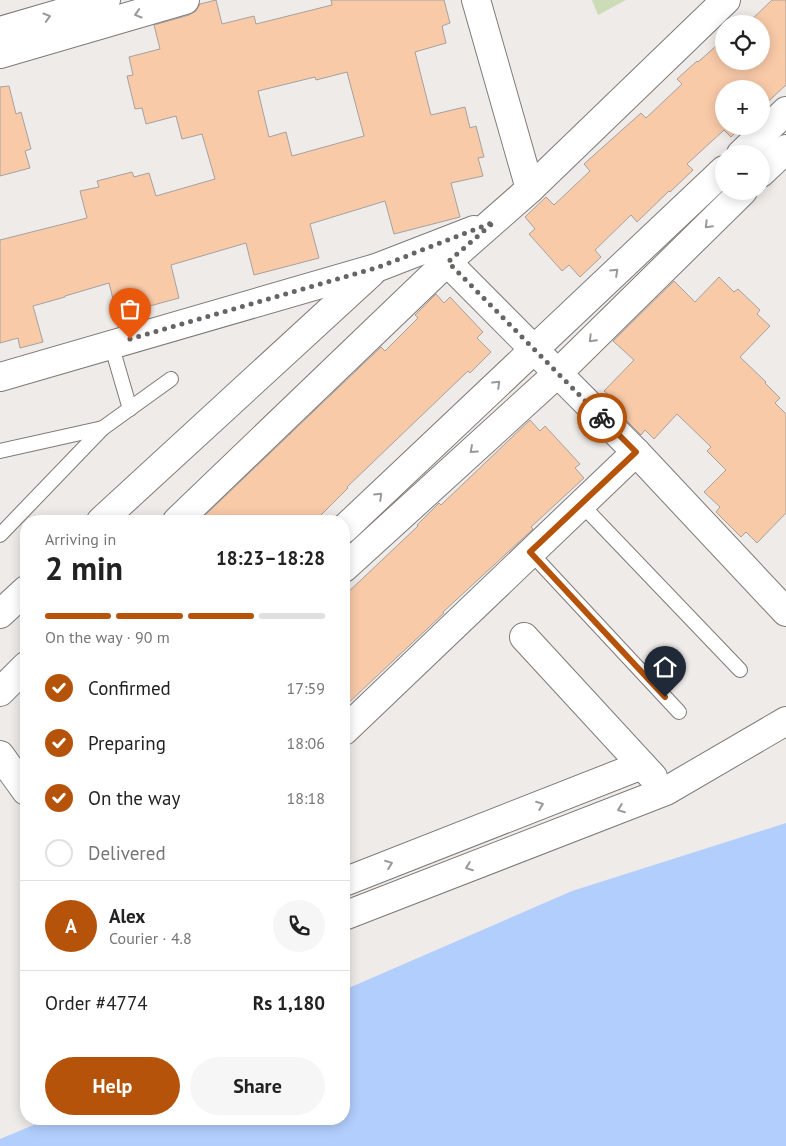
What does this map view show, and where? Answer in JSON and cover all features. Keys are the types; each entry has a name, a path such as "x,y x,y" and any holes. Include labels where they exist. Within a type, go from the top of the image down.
{"street":[{"path":"0,31 106,0"},
{"path":"0,54 185,0"},
{"path":"476,0 530,189"},
{"path":"183,515 448,262 530,189 726,0"},
{"path":"750,145 786,111"},
{"path":"770,164 786,149"},
{"path":"350,523 715,178"},
{"path":"350,563 558,373 734,200"},
{"path":"0,377 376,268 494,222"},
{"path":"448,262 782,600"},
{"path":"108,515 376,268"},
{"path":"350,725 636,452"},
{"path":"0,614 20,596"},
{"path":"524,636 666,791"},
{"path":"0,692 20,672"},
{"path":"350,914 666,791 786,721"},
{"path":"0,754 20,782"},
{"path":"350,880 642,765"}],"lane":[{"path":"111,344 130,409"},
{"path":"0,535 103,428 171,379"},
{"path":"0,451 103,428"},
{"path":"581,504 740,670"},
{"path":"530,552 679,712"}],"green space":[{"path":"592,0 626,0 598,15"}],"water":[{"path":"786,823 786,1146 0,1146 0,1139 34,1125 350,1125 350,987 572,891"}],"building":[{"path":"216,0 222,24 254,16 256,24 332,5 331,0 444,0 450,23 442,26 446,43 415,52 431,115 465,107 470,128 476,126 484,157 478,158 483,176 451,183 460,217 394,234 385,201 310,224 319,258 254,275 246,243 171,265 179,298 117,315 109,283 33,306 43,342 20,348 18,338 0,343 0,240 87,218 80,191 99,187 97,181 132,172 134,177 149,173 156,196 215,179 202,134 182,139 176,116 146,124 142,108 135,109 127,76 133,75 129,57 160,49 154,25 189,15 196,11 200,4","holes":["347,72 364,136 292,156 286,132 269,137 258,91 315,77 316,80"]},
{"path":"772,0 786,0 786,85 770,100 770,80 715,80 715,135 719,135 687,164 693,170 637,222 631,215 595,250 601,257 580,277 569,265 562,271 529,234 535,229 525,217 546,197 554,205 590,171 584,164 641,113 646,118 682,84 677,79 715,47 715,70 770,70 770,15 756,15"},
{"path":"9,86 16,114 21,112 31,149 25,151 30,168 0,176 0,87"},
{"path":"719,277 734,292 738,289 760,310 757,314 770,326 740,357 780,398 775,403 786,414 786,513 757,543 746,532 741,537 716,512 720,507 704,492 726,470 707,451 711,447 677,414 654,439 645,430 641,435 610,404 614,400 604,391 634,360 613,341 674,281 695,302"},
{"path":"436,294 444,303 450,297 483,332 477,338 491,352 470,373 468,371 347,487 321,515 205,515 381,347 385,351 418,318 415,315"},
{"path":"530,420 540,431 545,426 580,464 575,468 584,478 531,527 533,529 350,701 350,590 418,526 439,503 441,505"}],"way so far":[{"path":"130,339 376,268 494,222 448,262 602,418"}],"route":[{"path":"602,418 636,452 530,552 665,697"}]}
